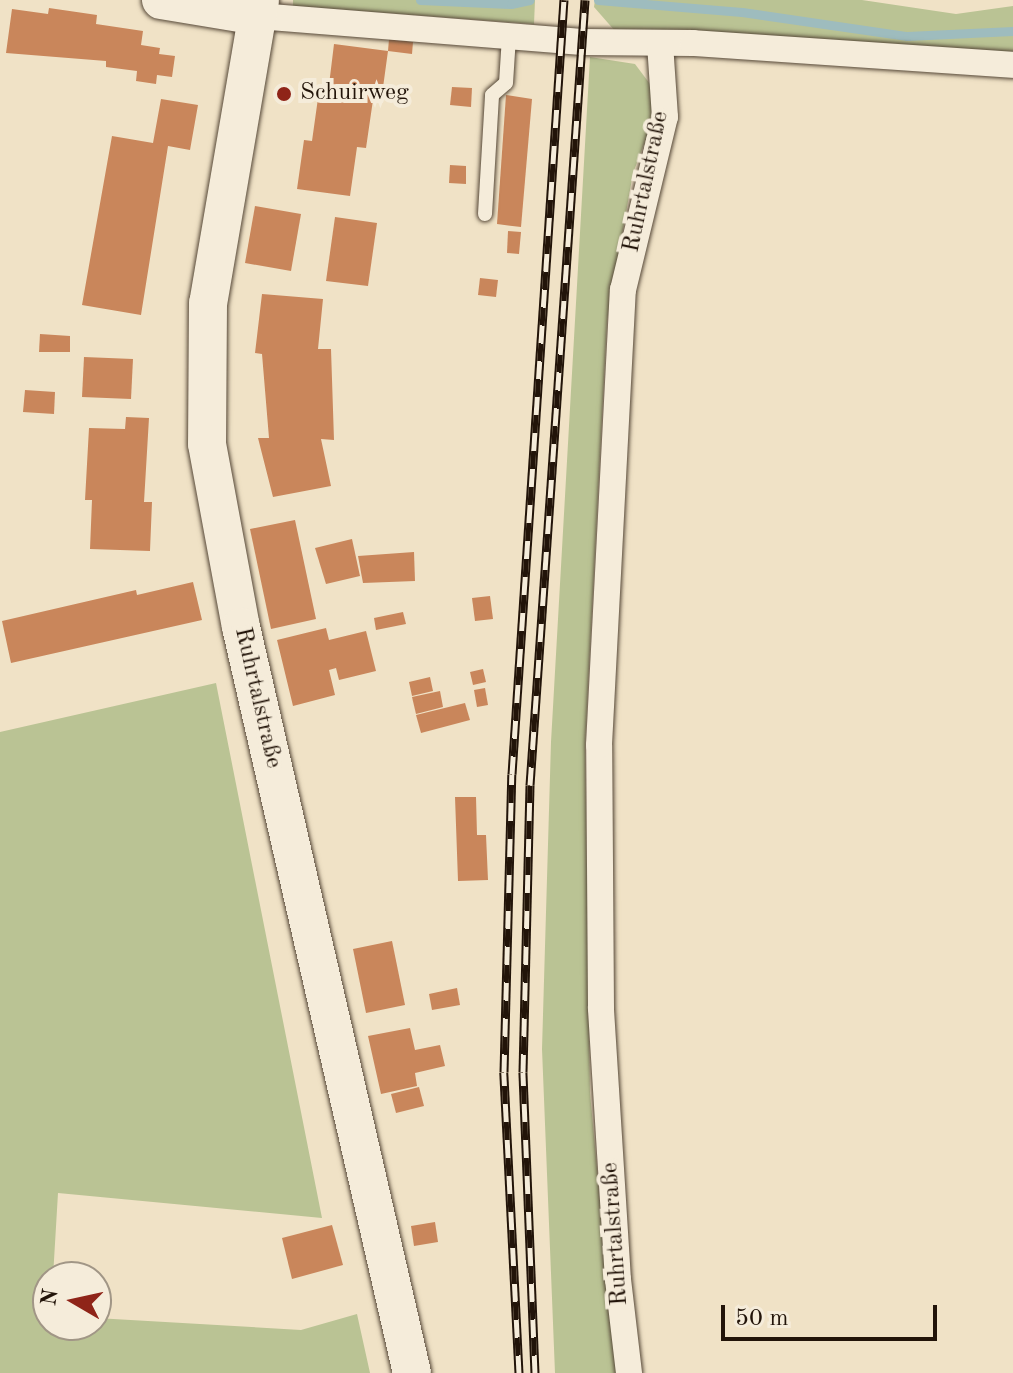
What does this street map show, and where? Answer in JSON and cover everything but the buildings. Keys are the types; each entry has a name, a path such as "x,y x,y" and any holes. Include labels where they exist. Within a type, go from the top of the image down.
{"main road":[{"path":"161,0 259,8"},
{"name":"Ruhrtalstraße","path":"259,8 208,303 207,444 241,627 412,1373"}],"street":[{"path":"259,8 509,37 660,44 707,43 1013,65"},
{"name":"Ruhrtalstraße","path":"629,1373 618,1280 601,1008 599,745 623,290 665,117 660,44"}],"lane":[{"path":"485,214 492,95 506,83 509,37"}],"green space":[{"path":"293,0 535,0 534,24 293,6"},
{"path":"595,0 862,0 956,14 1013,6 1013,59 615,31 594,7"},
{"path":"590,57 635,64 653,88 651,126 633,173 607,321 585,746 590,1093 616,1373 555,1373 542,1049 551,742"},
{"path":"216,683 322,1218 58,1193 54,1261 32,1261 32,1341 112,1341 112,1319 301,1330 357,1314 370,1373 0,1373 0,732"}],"waterway":[{"path":"420,0 511,4 530,0"},
{"path":"598,0 742,12 907,36 1013,31"}],"railway":[{"path":"519,1373 504,1072 512,774 564,0"},
{"path":"535,1373 523,1072 530,785 585,0"}],"place":[{"name":"Schuirweg","path":"284,94"}]}
